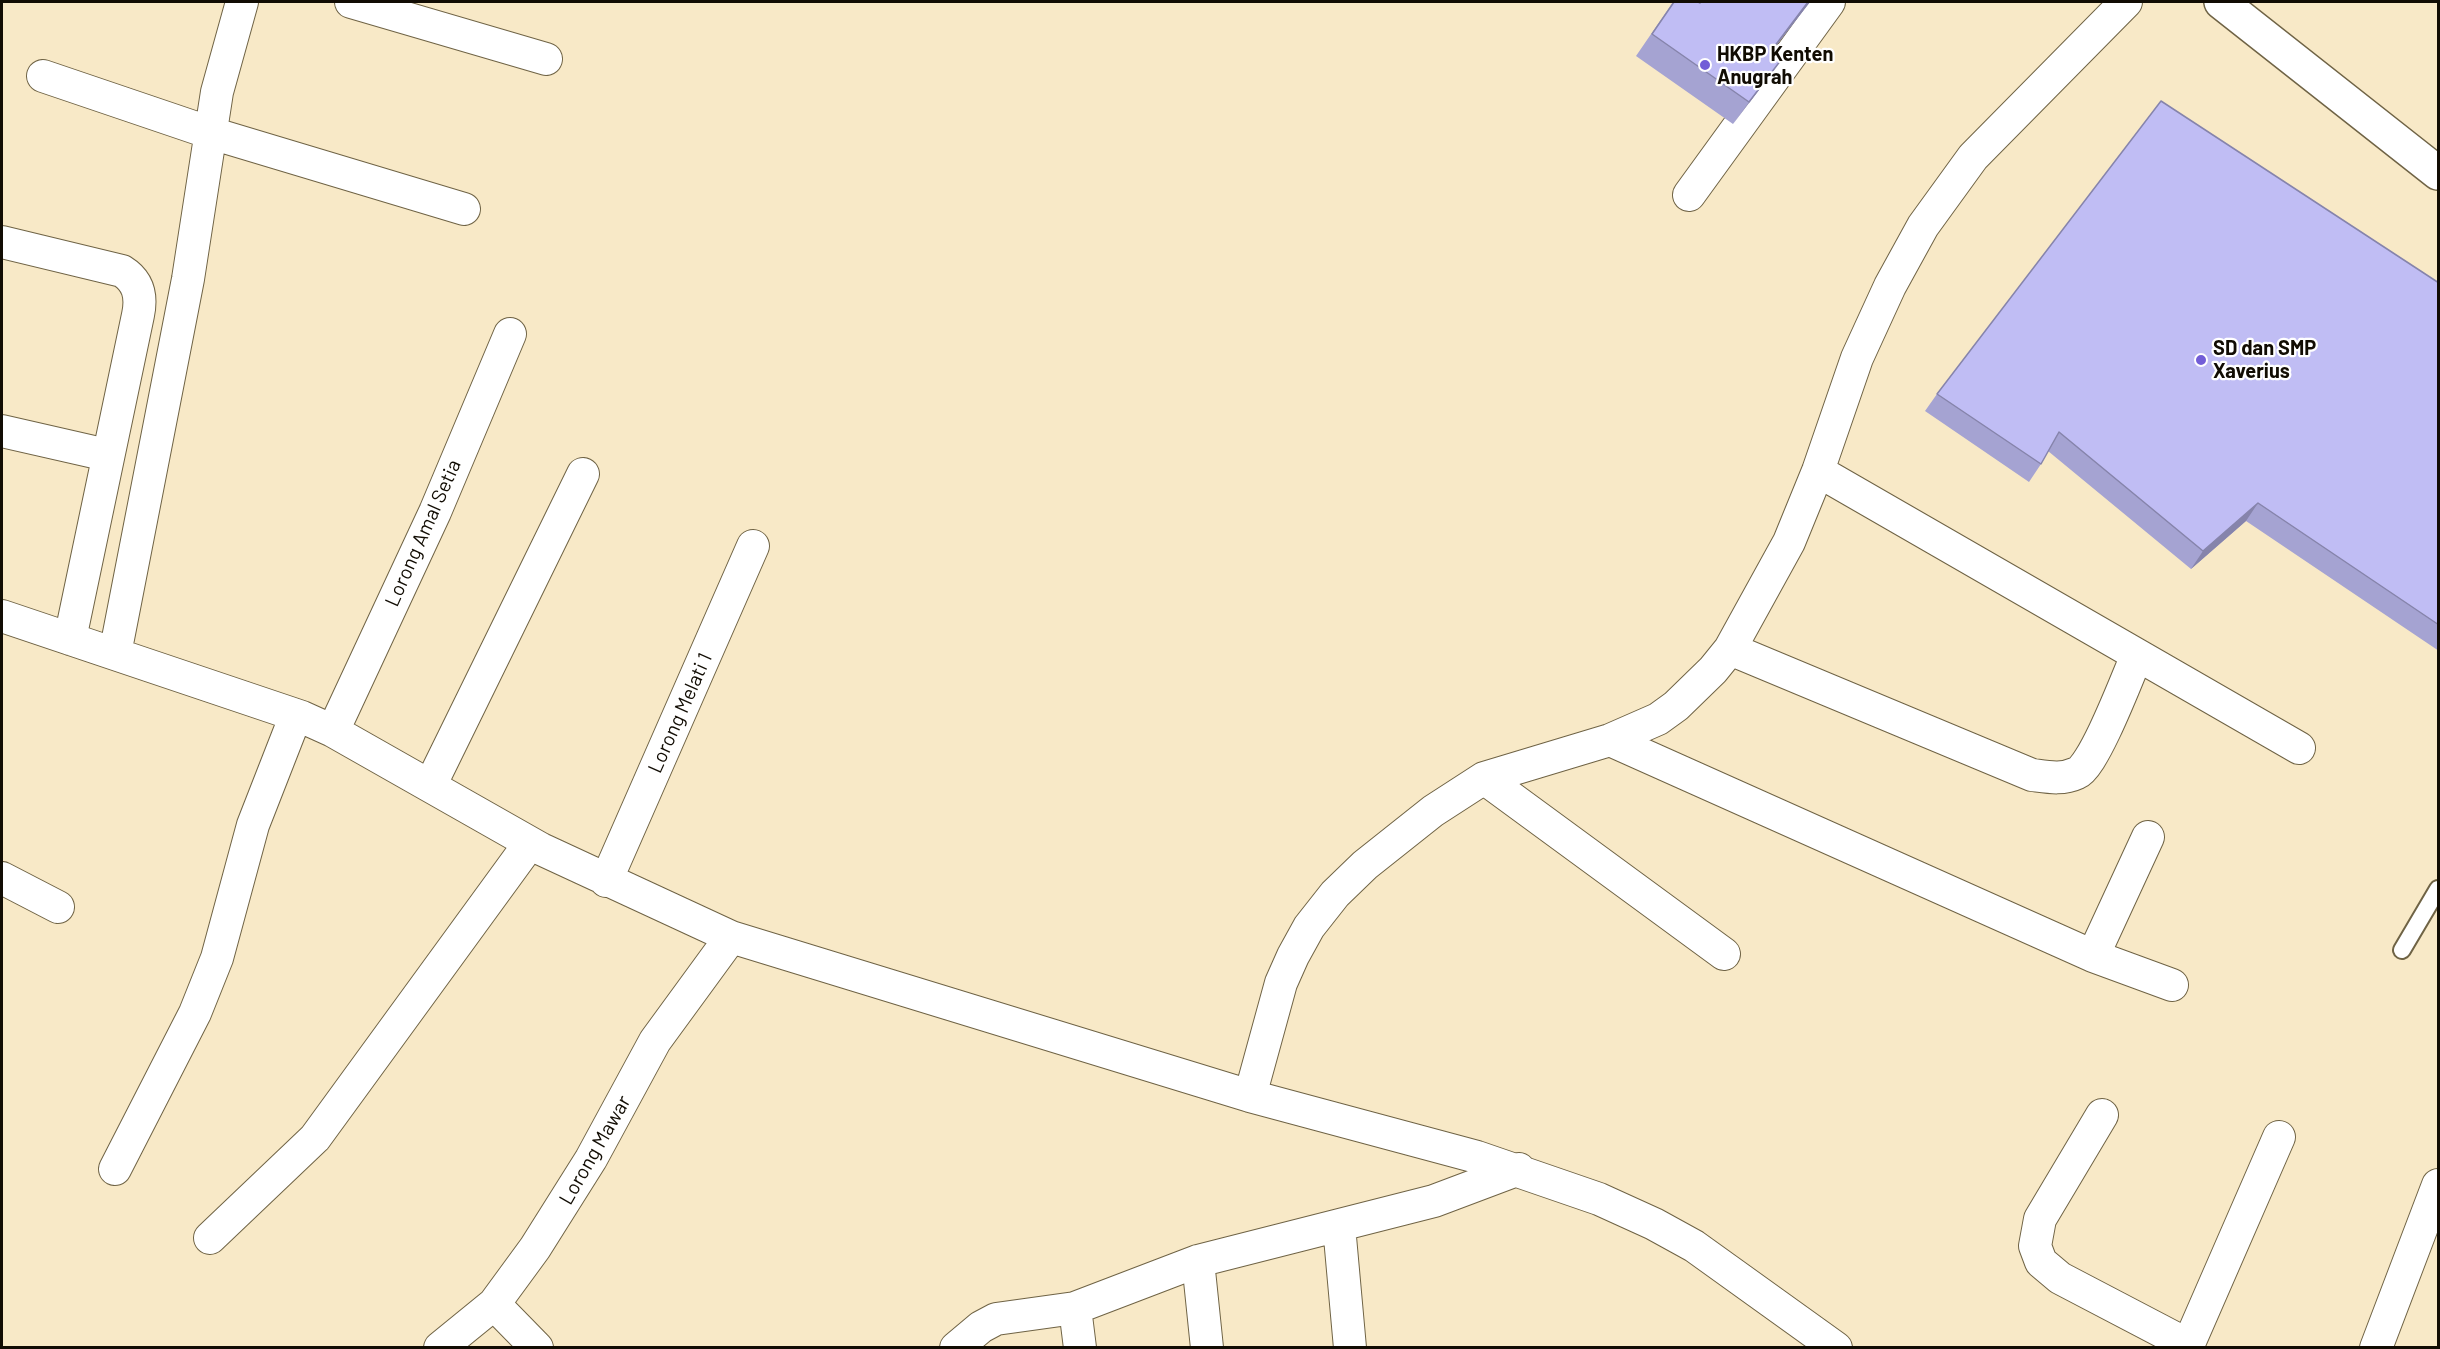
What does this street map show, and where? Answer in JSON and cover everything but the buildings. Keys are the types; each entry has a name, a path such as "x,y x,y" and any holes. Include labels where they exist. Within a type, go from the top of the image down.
{"street":[{"path":"116,654 188,279 217,92 242,2"},
{"path":"351,2 546,59"},
{"path":"1689,195 1829,2"},
{"path":"1250,1096 1281,983 1309,927 1335,894 1397,837 1484,778 1610,740 1658,719 1677,706 1713,670 1730,649 1789,542 1818,471 1857,358 1890,286 1923,226 1973,158 2126,2"},
{"path":"2221,2 2439,173"},
{"path":"43,76 211,133 464,209"},
{"path":"2,242 122,271 131,277 137,286 140,305 70,639"},
{"name":"Lorong Amal Setia","path":"333,731 435,512 510,334"},
{"path":"2,431 107,455"},
{"path":"1818,471 2299,748"},
{"path":"430,786 583,474"},
{"name":"Lorong Melati 1","path":"606,881 753,546"},
{"path":"2,616 296,715 333,731 530,843 606,881 731,937 1250,1096 1519,1169 1599,1199 1654,1224 1694,1246 1836,1347"},
{"path":"1730,649 2032,775 2056,779 2079,772 2092,757 2137,655"},
{"path":"115,1169 195,1013 217,958 253,825 296,715"},
{"path":"1610,740 2093,956 2172,985"},
{"path":"1484,778 1724,954"},
{"path":"2093,956 2148,837"},
{"path":"210,1238 315,1138 530,843"},
{"path":"2,878 58,907"},
{"name":"Lorong Mawar","path":"440,1347 494,1304 565,1203 656,1041 731,937"},
{"path":"2102,1115 2040,1219 2035,1246 2041,1262 2060,1278 2187,1346 2279,1137"},
{"path":"956,1347 981,1327 996,1320 1075,1308 1198,1261 1454,1195 1519,1169"},
{"path":"2376,1347 2439,1185"},
{"path":"1339,1226 1350,1347"},
{"path":"1198,1261 1207,1347"},
{"path":"494,1304 537,1347"},
{"path":"1075,1308 1080,1347"}],"lane":[{"path":"2402,950 2439,889"}],"place":[{"name":"HKBP Kenten Anugrah","path":"1705,65"},
{"name":"SD dan SMP Xaverius","path":"2201,360"}]}
